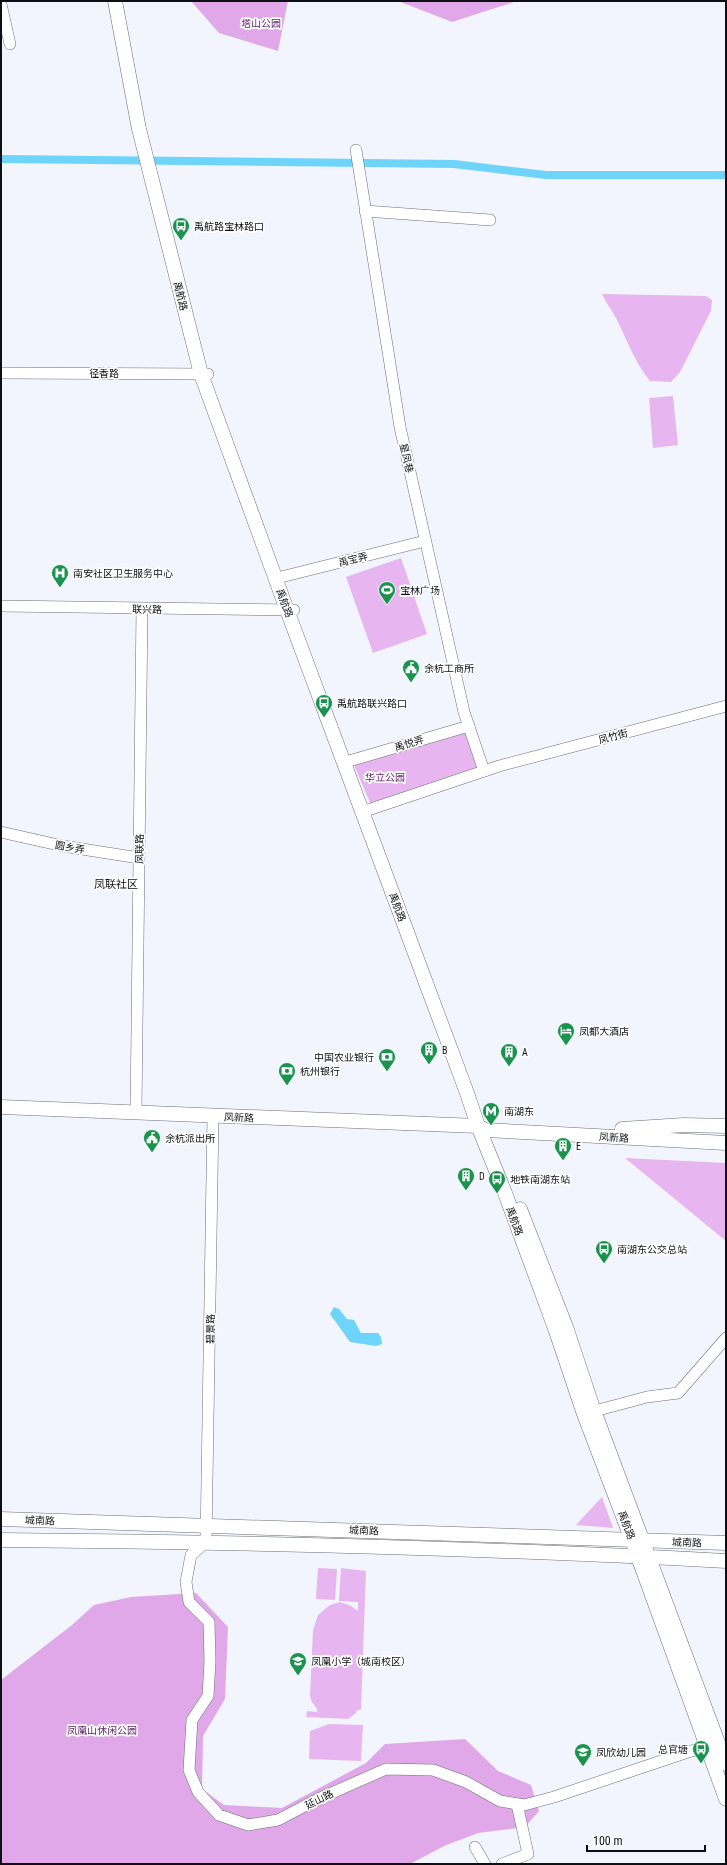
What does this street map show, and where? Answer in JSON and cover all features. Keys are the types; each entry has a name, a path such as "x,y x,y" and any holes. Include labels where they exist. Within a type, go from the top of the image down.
{"main road":[{"name":"禹航路","path":"115,1 147,143 184,283 205,374 467,1093 482,1127 524,1244 726,1764"},
{"name":"禹航路","path":"124,1 128,23 125,44 130,74 142,99 147,143"},
{"name":"禹航路","path":"205,374 281,577 290,610 350,761 473,1090 482,1127"},
{"name":"凤新路","path":"1,1107 482,1127 726,1143"},
{"name":"凤新路","path":"482,1127 635,1129 684,1125 726,1126"},
{"name":"城南路","path":"1,1519 726,1543"},
{"name":"城南路","path":"1,1540 206,1542 644,1556 726,1561"},
{"name":"禹航路","path":"644,1556 726,1799"}],"street":[{"path":"1,4 10,44"},
{"name":"星凤巷","path":"356,150 400,427 464,712 480,769"},
{"path":"365,211 490,220"},
{"name":"径香路","path":"1,372 205,374"},
{"name":"禹宝弄","path":"281,577 425,541"},
{"name":"联兴路","path":"1,606 290,610"},
{"name":"凤联路","path":"136,1112 142,609"},
{"name":"凤竹街","path":"368,810 480,769 499,766 726,706"},
{"name":"禹悦弄","path":"350,761 469,726"},
{"name":"圆乡弄","path":"1,832 63,846 139,858"},
{"name":"碧景路","path":"206,1542 213,1116"},
{"path":"589,1413 646,1397 678,1393 726,1338"},
{"name":"延山路","path":"206,1542 191,1555 186,1582 189,1602 209,1622 210,1661 208,1696 192,1720 189,1770 198,1792 219,1815 248,1825 278,1820 318,1799 386,1769 433,1770 466,1782 500,1801 524,1805 554,1797 691,1751 708,1748"},
{"path":"502,1864 528,1854 517,1804"},
{"path":"475,1847 485,1864"}],"green space":[{"name":"塔山公园","path":"191,1 288,1 278,51 219,33"},
{"path":"398,1 517,1 452,22"},
{"path":"602,294 706,296 712,300 711,311 680,372 671,382 650,381 636,359 616,318"},
{"path":"673,396 678,445 653,448 649,398"},
{"name":"宝林广场","path":"401,558 427,634 373,653 346,577"},
{"name":"华立公园","path":"466,732 483,768 371,805 353,763"},
{"path":"625,1158 726,1163 726,1241"},
{"path":"602,1497 613,1528 576,1525"},
{"path":"318,1568 337,1569 335,1600 316,1599"},
{"path":"341,1568 366,1571 361,1710 357,1710 356,1713 348,1719 306,1717 307,1711 317,1712 317,1709 310,1696 313,1630 318,1615 330,1605 340,1602 351,1606 358,1611 358,1602 339,1601"},
{"name":"凤凰山休闲公园","path":"196,1593 228,1627 225,1699 203,1736 202,1789 224,1805 282,1808 366,1763 385,1744 465,1739 498,1771 531,1785 539,1811 525,1827 478,1833 444,1846 410,1864 1,1864 1,1680 72,1625 94,1605 131,1597"},
{"path":"329,1724 363,1725 361,1761 309,1759 310,1731"}],"water":[{"path":"334,1307 339,1309 347,1319 354,1320 361,1333 378,1333 381,1337 382,1344 376,1346 350,1342 330,1314"}],"waterway":[{"path":"1,159 454,164 546,175 726,175"}],"place":[{"name":"禹航路宝林路口","path":"181,241"},
{"name":"南安社区卫生服务中心","path":"60,588"},
{"name":"宝林广场","path":"387,605"},
{"name":"余杭工商所","path":"411,683"},
{"name":"禹航路联兴路口","path":"324,718"},
{"name":"凤都大酒店","path":"566,1046"},
{"name":"B","path":"429,1065"},
{"name":"A","path":"509,1067"},
{"name":"中国农业银行","path":"387,1072"},
{"name":"杭州银行","path":"287,1086"},
{"name":"南湖东","path":"491,1126"},
{"name":"余杭派出所","path":"152,1153"},
{"name":"E","path":"563,1161"},
{"name":"D","path":"466,1191"},
{"name":"地铁南湖东站","path":"497,1194"},
{"name":"南湖东公交总站","path":"604,1264"},
{"name":"凤凰小学（城南校区）","path":"298,1676"},
{"name":"总官塘","path":"701,1764"},
{"name":"凤欣幼儿园","path":"583,1767"}],"district":[{"name":"凤联社区","path":"116,884"}]}
